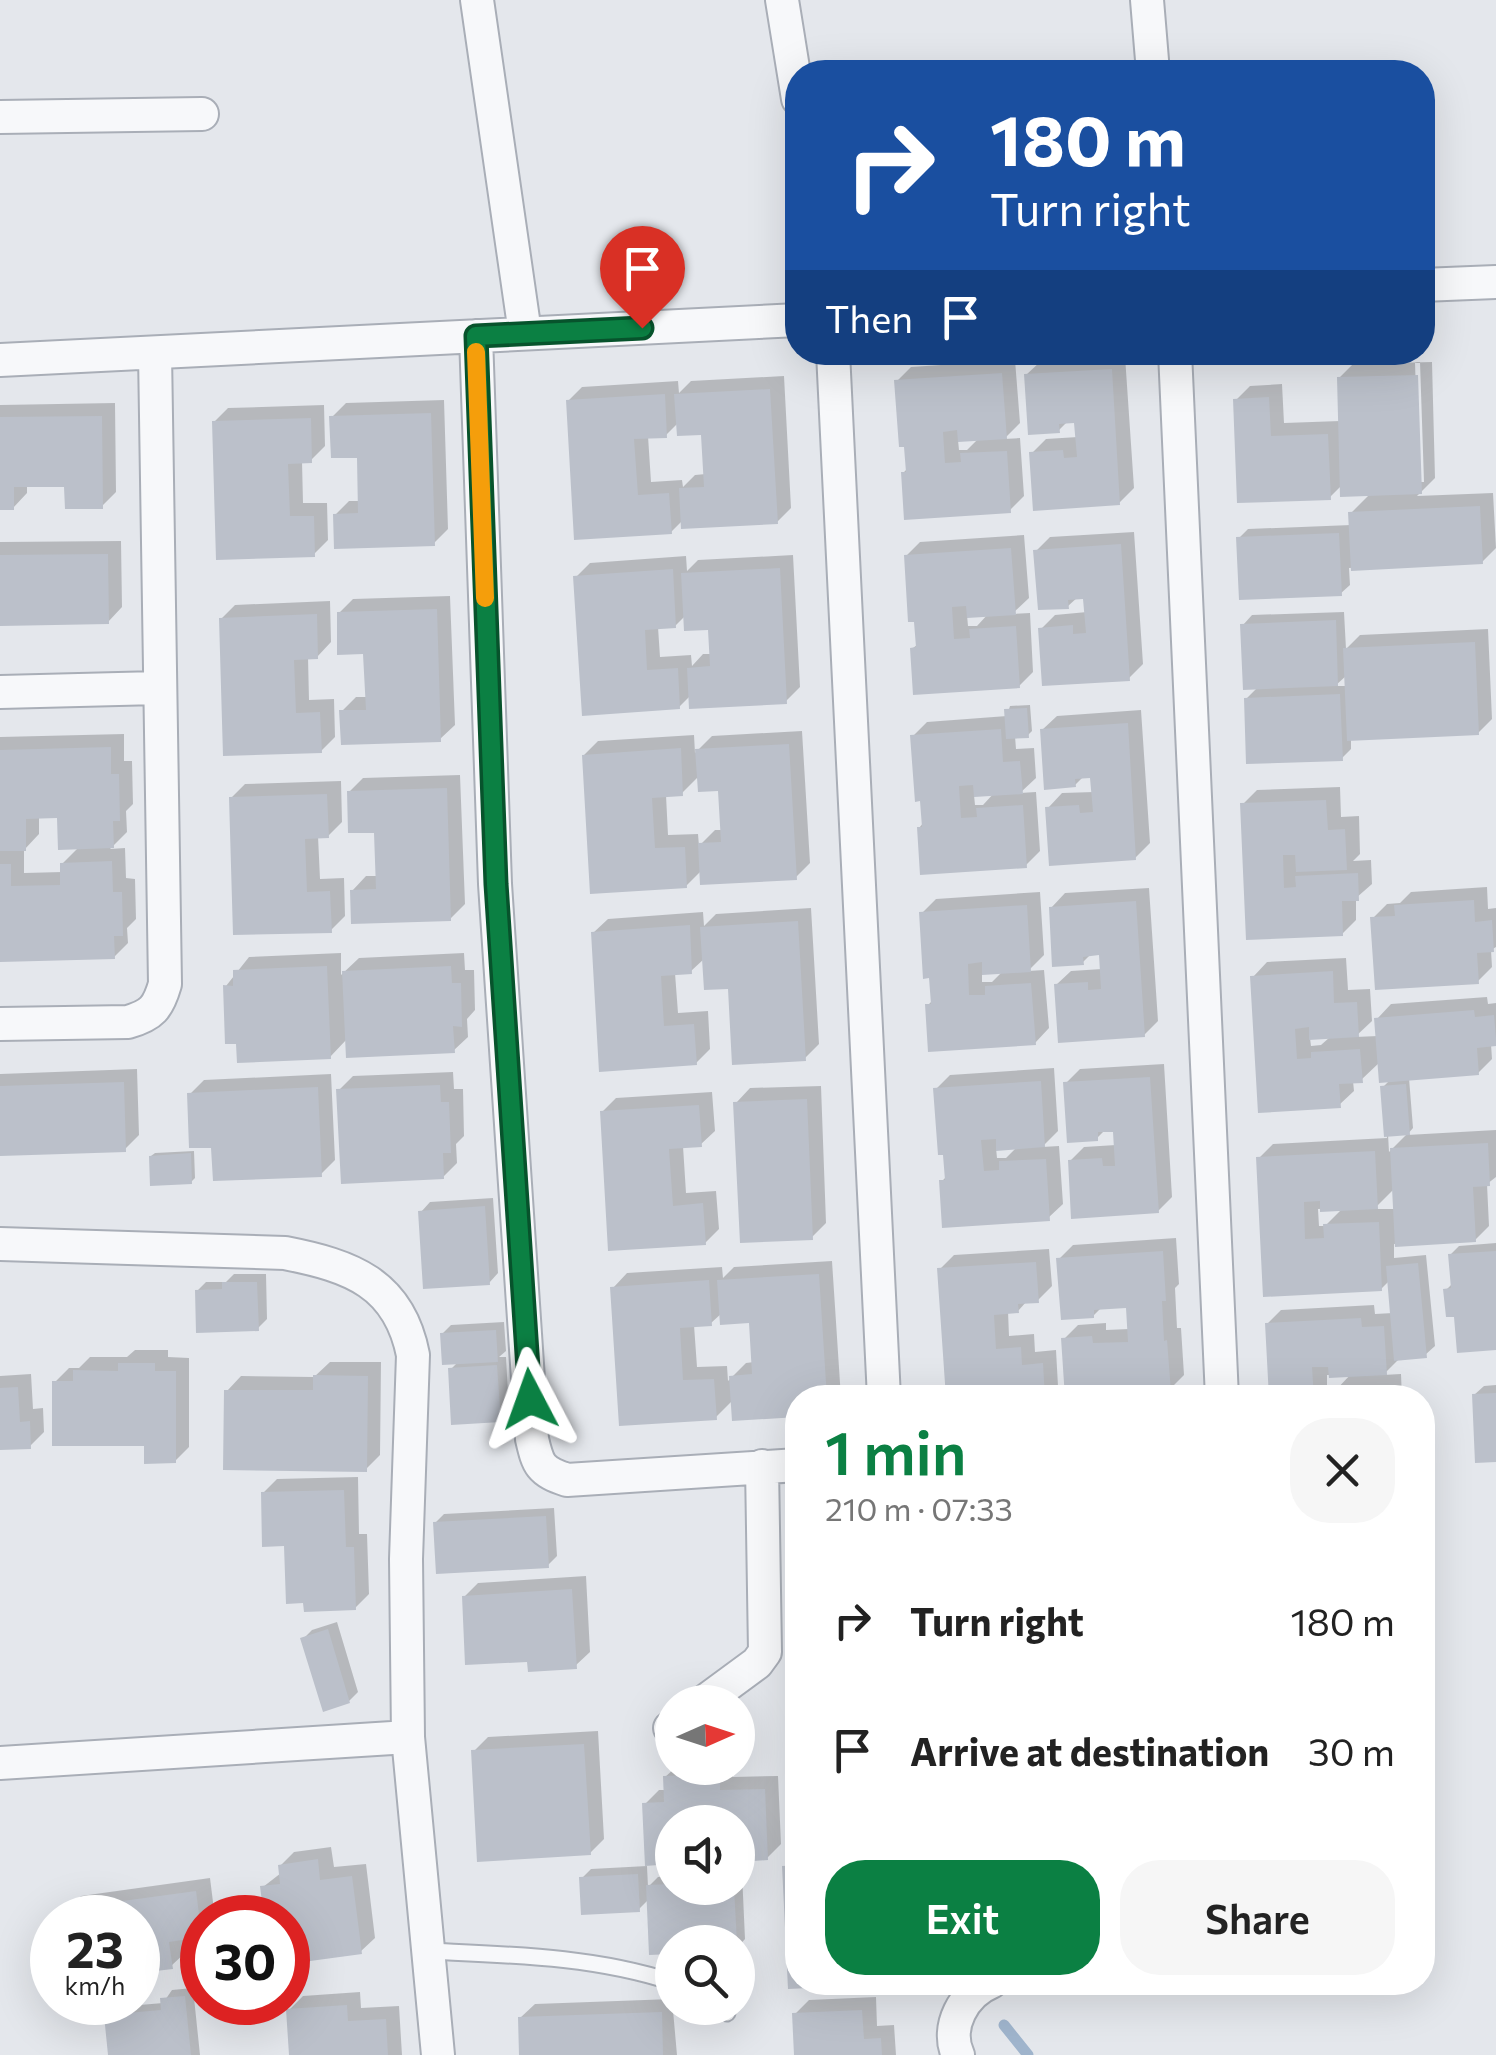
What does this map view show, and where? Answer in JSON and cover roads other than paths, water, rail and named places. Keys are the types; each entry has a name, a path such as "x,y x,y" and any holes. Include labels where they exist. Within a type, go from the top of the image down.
{"street":[{"path":"477,0 524,333"},
{"path":"782,0 792,60"},
{"path":"1147,0 1152,60"},
{"path":"0,117 202,114"},
{"path":"1435,284 1496,282"},
{"path":"0,360 785,321"},
{"path":"476,336 496,884 532,1439 538,1464 567,1480 785,1465"},
{"path":"0,1024 128,1022 148,1016 159,1006 165,984 155,352"},
{"path":"834,365 883,1385"},
{"path":"1176,365 1221,1385"},
{"path":"0,692 158,688"},
{"path":"0,1244 285,1252 320,1260 365,1279 390,1298 408,1326 413,1355 406,1559 408,1737 438,2055"},
{"path":"727,1685 757,1663 765,1652 762,1466"},
{"path":"0,1763 408,1737"},
{"path":"958,2055 952,2044 954,2024 966,2001 974,1995"}],"lane":[{"path":"427,1951 556,1958 655,1976"}],"waterway":[{"path":"1004,2025 1028,2055"}]}
